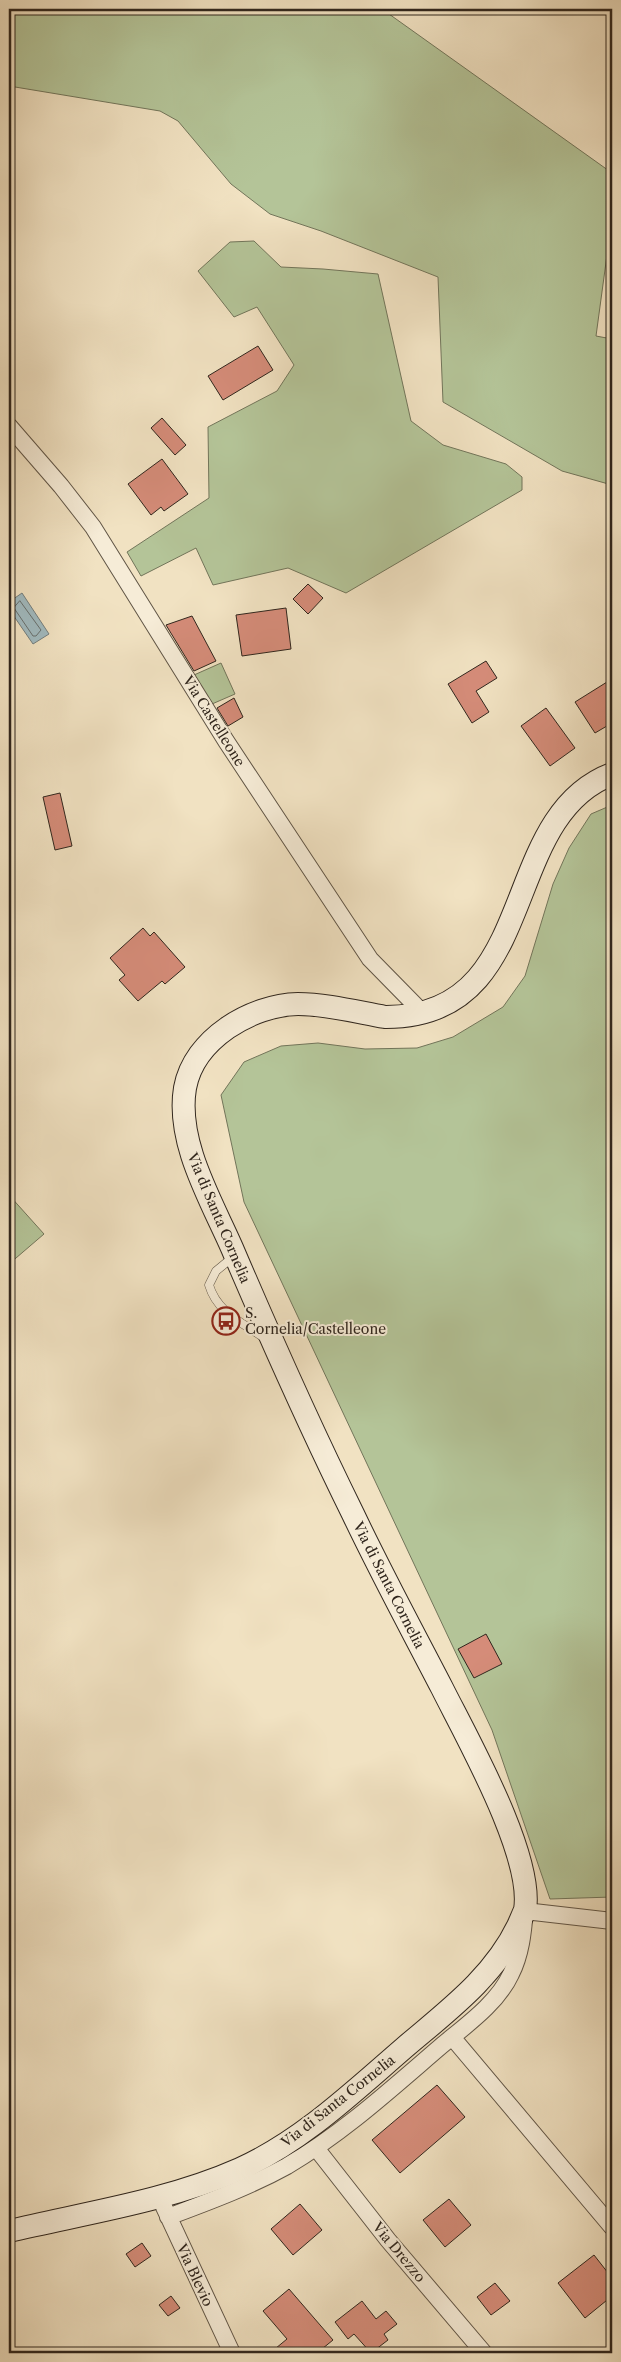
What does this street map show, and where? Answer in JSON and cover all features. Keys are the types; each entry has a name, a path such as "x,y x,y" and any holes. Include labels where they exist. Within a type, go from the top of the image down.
{"street":[{"name":"Via Castelleone","path":"9,426 61,486 92,527 226,741 370,959 422,1012"},
{"name":"Via di Santa Cornelia","path":"168,2218 227,2195 286,2166 316,2148 394,2087 484,2009 511,1975 519,1952 525,1911 520,1860 480,1762 352,1514 235,1255 187,1139 185,1092 189,1074 199,1056 220,1034 238,1022 259,1012 283,1005 308,1004 385,1017 410,1016 457,996 482,972 508,930 530,870 549,831 567,805 579,792 612,774"},
{"name":"Via di Santa Cornelia","path":"9,2231 160,2196 242,2168 271,2152 306,2129 467,1993 503,1952 525,1911"},
{"path":"525,1911 612,1921"},
{"path":"452,2037 612,2227"},
{"name":"Via Drezzo","path":"316,2148 388,2240 484,2353"},
{"name":"Via Blevio","path":"160,2196 168,2218 232,2353"}],"lane":[{"path":"235,1255 216,1271 209,1285 213,1298 218,1307 276,1345"}],"green space":[{"path":"9,9 382,9 612,173 612,218 596,336 612,339 612,485 562,471 443,402 438,277 321,231 270,214 231,184 178,121 160,111 9,86"},
{"path":"254,241 281,267 378,274 411,421 443,445 506,464 522,477 522,490 346,593 288,568 213,585 196,548 141,576 127,552 209,498 208,427 277,391 294,365 257,307 234,317 198,271 230,242"},
{"path":"221,663 235,694 212,704 194,675"},
{"path":"612,805 612,1897 550,1899 492,1730 244,1202 221,1095 244,1062 281,1046 318,1043 365,1049 417,1048 453,1037 503,1007 525,976 553,884 569,848 591,814"},
{"path":"9,1195 44,1234 9,1264"}],"water":[{"path":"22,593 49,634 33,644 9,609 9,602"}],"building":[{"path":"258,346 273,370 223,400 208,376"},
{"path":"162,418 186,445 175,455 151,428"},
{"path":"162,459 188,494 164,511 161,507 151,515 128,484"},
{"path":"308,584 323,598 308,614 293,599"},
{"path":"286,608 291,649 242,656 236,615"},
{"path":"192,616 216,661 194,671 166,625"},
{"path":"486,661 497,678 476,691 489,712 472,723 448,684"},
{"path":"607,682 612,689 612,723 595,733 575,702"},
{"path":"234,698 243,717 228,726 217,708"},
{"path":"546,708 575,748 550,766 521,726"},
{"path":"60,793 72,846 55,850 43,797"},
{"path":"143,928 150,936 154,932 185,967 165,984 162,981 138,1001 119,980 125,975 110,958"},
{"path":"486,1634 502,1664 474,1678 458,1649"},
{"path":"437,2085 465,2117 400,2173 372,2140"},
{"path":"449,2199 471,2225 445,2247 423,2220"},
{"path":"300,2204 322,2230 293,2255 271,2229"},
{"path":"142,2243 151,2256 135,2267 126,2254"},
{"path":"594,2255 612,2278 612,2296 585,2318 558,2283"},
{"path":"495,2283 510,2301 491,2315 477,2297"},
{"path":"289,2289 333,2340 317,2353 270,2353 287,2339 263,2311"},
{"path":"171,2296 180,2308 168,2316 159,2305"},
{"path":"362,2301 376,2319 386,2311 397,2324 384,2334 388,2340 371,2353 354,2334 348,2339 335,2322"}],"place":[{"name":"S. Cornelia/Castelleone","path":"226,1321"}]}
